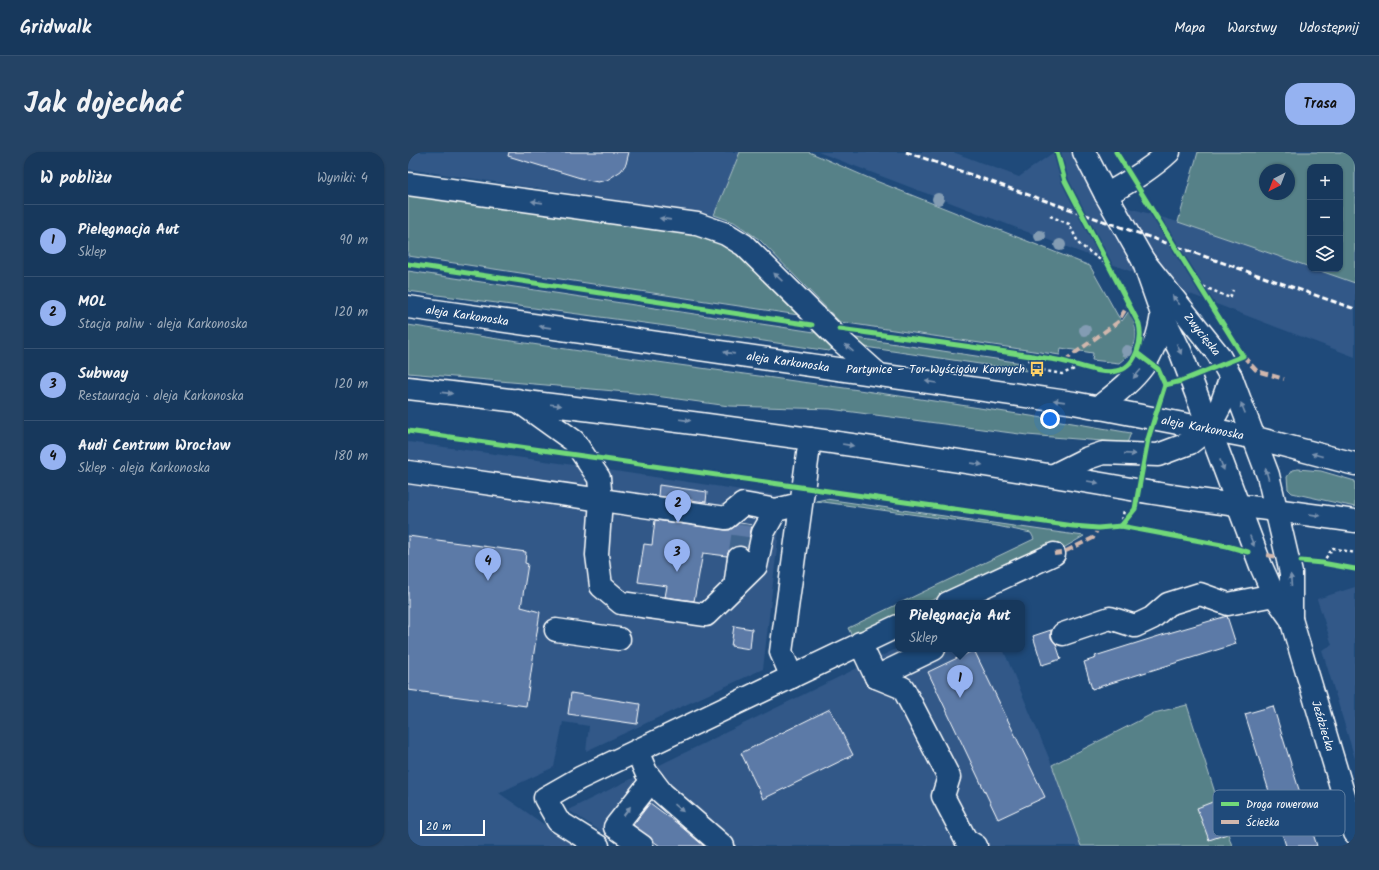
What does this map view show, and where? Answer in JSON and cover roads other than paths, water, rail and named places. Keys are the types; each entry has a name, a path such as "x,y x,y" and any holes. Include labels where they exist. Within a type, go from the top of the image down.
{"street":[{"name":"Zwycięska","path":"1084,152 1144,260 1218,354 1231,377 1256,438 1268,475 1276,510"},
{"path":"1106,194 1133,180 1156,164 1169,152"},
{"path":"408,184 697,224 726,234 744,245 841,341 878,374"},
{"name":"Zwycięska","path":"1144,260 1162,314 1181,353 1208,429 1238,505"},
{"name":"aleja Karkonoska","path":"408,307 878,374 1098,408 1256,438 1355,464"},
{"path":"1098,408 1131,381 1148,361 1159,333 1162,314"},
{"path":"1054,475 1088,458 1103,453 1150,455 1171,451 1190,443 1208,429 1221,405 1231,377"},
{"path":"408,388 692,421 1054,475 1139,491 1355,521"},
{"path":"517,400 574,441 599,478 601,500 598,555 601,586 621,603 706,615 756,566 763,532 776,510"},
{"path":"792,677 781,652 810,439"},
{"path":"408,472 726,518 742,504 746,515 800,504"},
{"name":"Jeździecka","path":"1238,505 1274,595 1291,619"},
{"name":"Jeździecka","path":"1276,510 1291,573 1291,619 1342,790"},
{"path":"954,600 1054,554"},
{"path":"735,586 739,558"},
{"path":"1063,634 1110,618 1135,626 1152,618 1168,604 1200,594 1228,604 1274,595"},
{"path":"598,846 558,821 545,798 580,778 895,627"},
{"path":"556,630 619,639"},
{"path":"860,644 876,677 904,688 949,777 943,796 966,840 976,846"},
{"path":"876,677 928,652"},
{"path":"637,751 652,780 662,793 723,846"},
{"path":"642,846 615,827 652,780"},
{"name":"Jeździecka","path":"1345,800 1355,833"}],"tunnel":[{"path":"739,558 744,524"}],"railway":[{"path":"906,152 1355,309"}],"place":[{"name":"Partynice – Tor Wyścigów Konnych","path":"1037,369"},
{"name":"MOL","path":"678,523"},
{"name":"Subway","path":"677,572"},
{"name":"Audi Centrum Wrocław","path":"488,581"},
{"name":"Pielęgnacja Aut","path":"960,698"}]}
